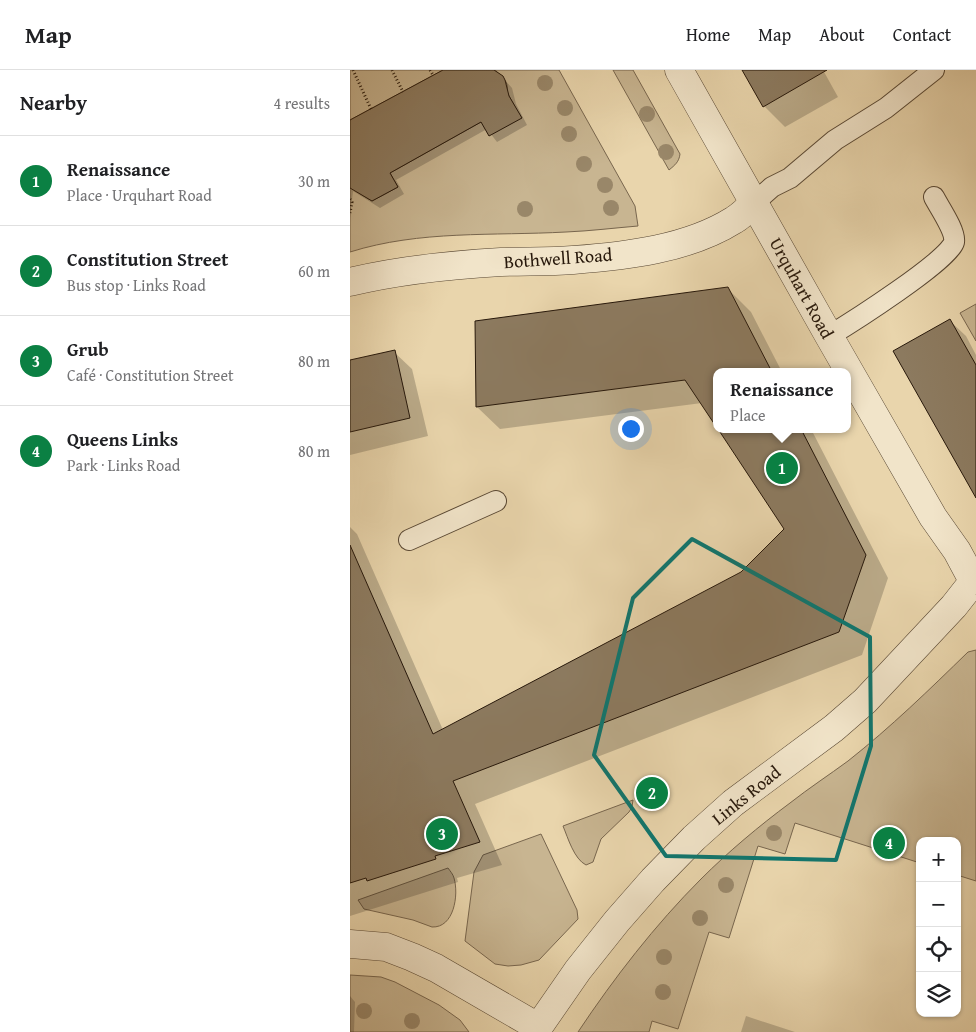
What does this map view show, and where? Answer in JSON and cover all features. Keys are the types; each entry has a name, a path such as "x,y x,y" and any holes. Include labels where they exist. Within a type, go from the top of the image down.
{"street":[{"name":"Urquhart Road","path":"679,70 847,368"},
{"name":"Bothwell Road","path":"350,282 394,272 501,262 573,260 653,250 673,246 707,234 735,220 754,203"},
{"name":"Urquhart Road","path":"851,374 933,516 975,579"},
{"name":"Links Road","path":"536,1030 578,970 653,880 694,838 734,803 834,728 865,701 954,606 975,579"},
{"path":"350,944 386,948 436,968 536,1030"}],"lane":[{"path":"754,203 772,187 790,178 835,140 886,108 934,70"},
{"path":"829,336 870,311 949,251 954,242 953,232 934,197"},
{"path":"409,540 496,501"}],"path":[{"path":"353,70 371,109"},
{"path":"392,70 404,92"},
{"path":"430,70 433,75"},
{"path":"350,199 352,202 350,213"}],"highlighted area":[{"path":"692,539 870,637 871,746 836,860 666,856 594,755 633,598"}],"shaded area":[{"path":"350,70 443,70 350,120"},
{"path":"494,70 559,70 635,206 638,226 575,232 430,237 376,245 350,252 350,188 354,186 359,193 372,201 398,187 390,173 481,122 521,118 507,92 506,82"},
{"path":"613,70 633,70 680,154 678,161 669,170"},
{"path":"976,304 976,341 960,313"},
{"path":"976,650 976,881 961,876 961,837 916,837 916,862 795,823 785,854 758,846 729,938 709,932 678,1029 652,1021 649,1032 578,1032 651,933 711,869 767,821 864,748 910,708 968,652"},
{"path":"633,800 629,812 601,839 593,862 586,865 582,862 572,848 563,826"},
{"path":"541,834 577,910 578,919 539,960 521,965 495,964 465,941 474,872 483,855"},
{"path":"448,868 454,878 455,901 450,916 439,926 432,927 413,920 364,909 358,900"},
{"path":"350,975 381,977 395,982 439,1005 460,1020 469,1032 350,1032"}],"building":[{"path":"443,70 494,70 503,76 509,96 522,118 489,136 481,122 390,173 398,187 372,201 350,188 350,120"},
{"path":"742,70 827,70 763,107"},
{"path":"728,287 770,368 713,368 713,422 685,380 476,407 475,321"},
{"path":"950,319 976,365 976,498 893,351"},
{"path":"395,350 410,418 350,432 350,360"},
{"path":"721,433 803,433 866,555 839,632 453,781 480,842 435,856 436,859 367,881 366,878 350,883 350,545 433,734 741,572 784,529"}],"place":[{"name":"Renaissance","path":"782,468"},
{"name":"Constitution Street","path":"652,793"},
{"name":"Grub","path":"442,834"},
{"name":"Queens Links","path":"889,843"}]}
